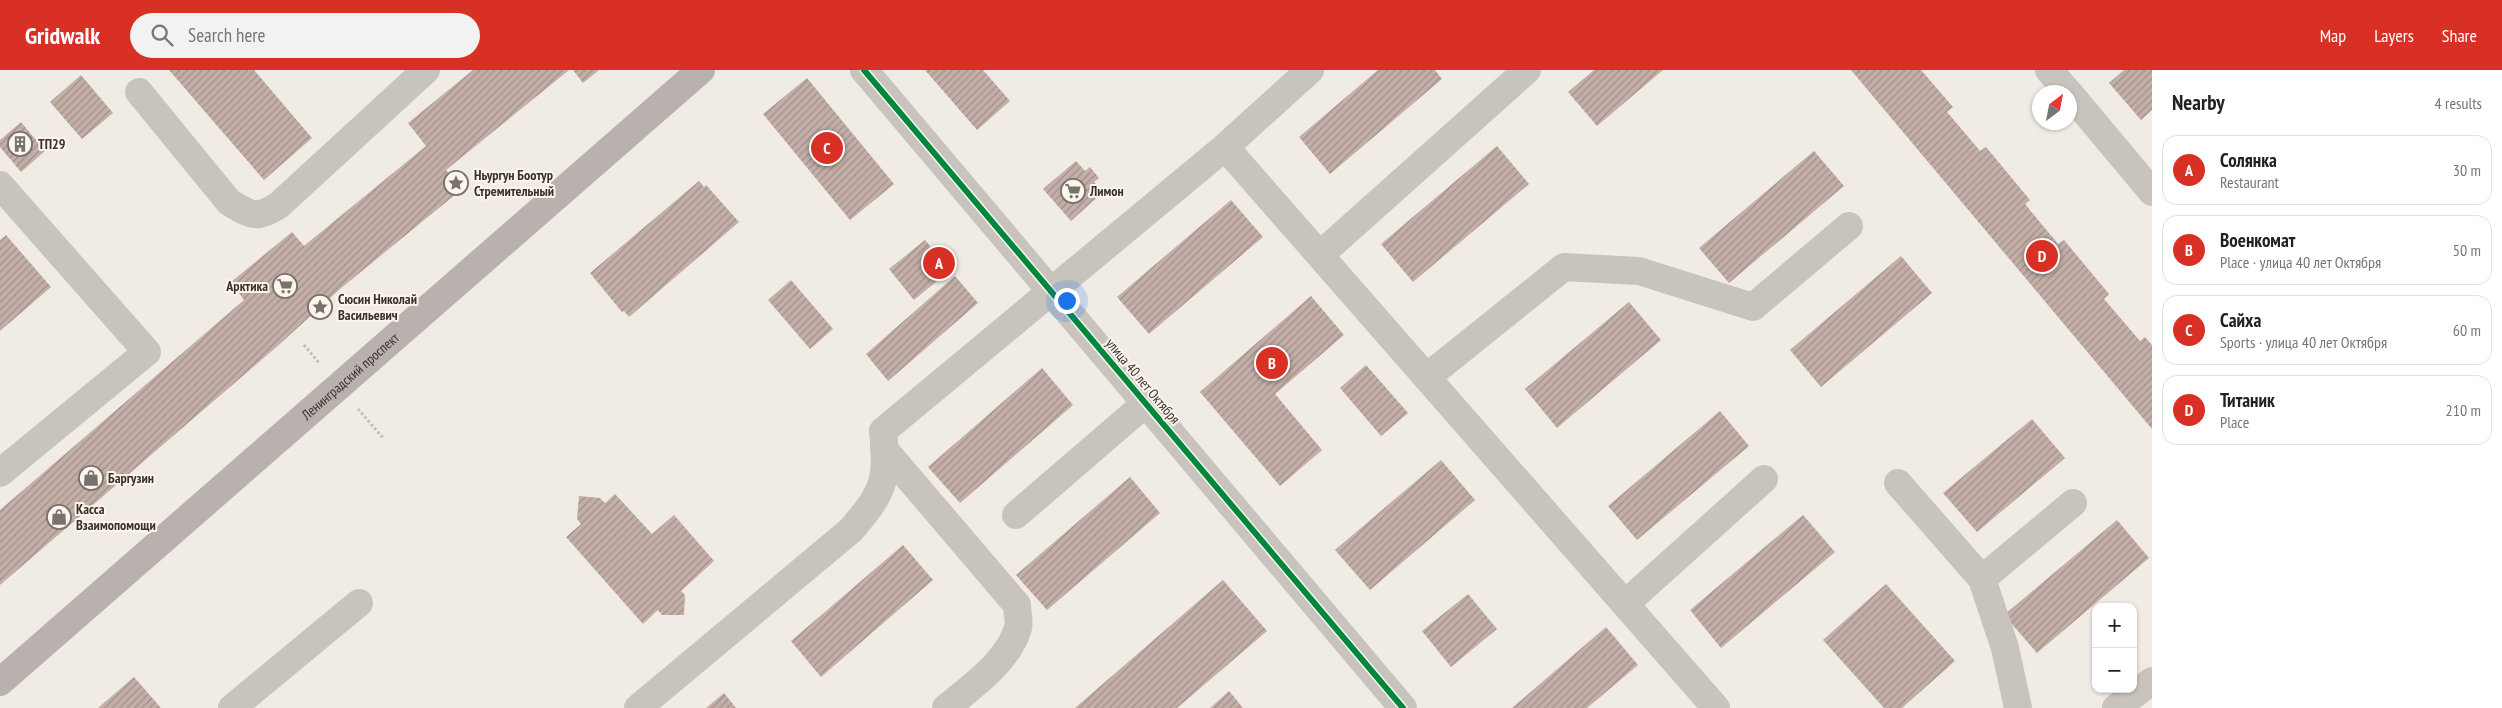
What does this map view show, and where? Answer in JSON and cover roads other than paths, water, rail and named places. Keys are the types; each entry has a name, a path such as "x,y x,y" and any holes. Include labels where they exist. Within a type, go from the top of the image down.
{"main road":[{"name":"Ленинградский проспект","path":"0,682 702,70"}],"street":[{"path":"139,92 229,202 249,214 264,214 279,205 426,70"},
{"name":"улица 40 лет Октября","path":"864,70 1403,708"},
{"path":"638,708 829,551 870,509 883,486 883,431 1225,147 1310,70"},
{"path":"1320,256 1528,70"},
{"path":"2049,70 2062,85"},
{"path":"2077,103 2152,192"},
{"path":"1225,147 1716,708"},
{"path":"0,185 147,352 0,473"},
{"path":"1427,377 1564,267 1639,271 1752,307 1849,226"},
{"path":"1016,515 1146,403"},
{"path":"884,449 1016,605 1019,627 1010,646 988,672 946,708"},
{"path":"1625,604 1764,479"},
{"path":"1898,482 1982,579 2005,648 2018,708"},
{"path":"1982,579 2073,503"},
{"path":"232,708 359,603"},
{"path":"2116,708 2152,681"}],"place":[{"name":"ТП29","path":"20,144"},
{"name":"Сайха","path":"827,148"},
{"name":"Ньургун Боотур Стремительный","path":"456,183"},
{"name":"Лимон","path":"1073,191"},
{"name":"Титаник","path":"2042,256"},
{"name":"Солянка","path":"939,263"},
{"name":"Арктика","path":"285,286"},
{"name":"Сюсин Николай Васильевич","path":"320,307"},
{"name":"Военкомат","path":"1272,363"},
{"name":"Баргузин","path":"91,478"},
{"name":"Касса Взаимопомощи","path":"59,517"}]}
